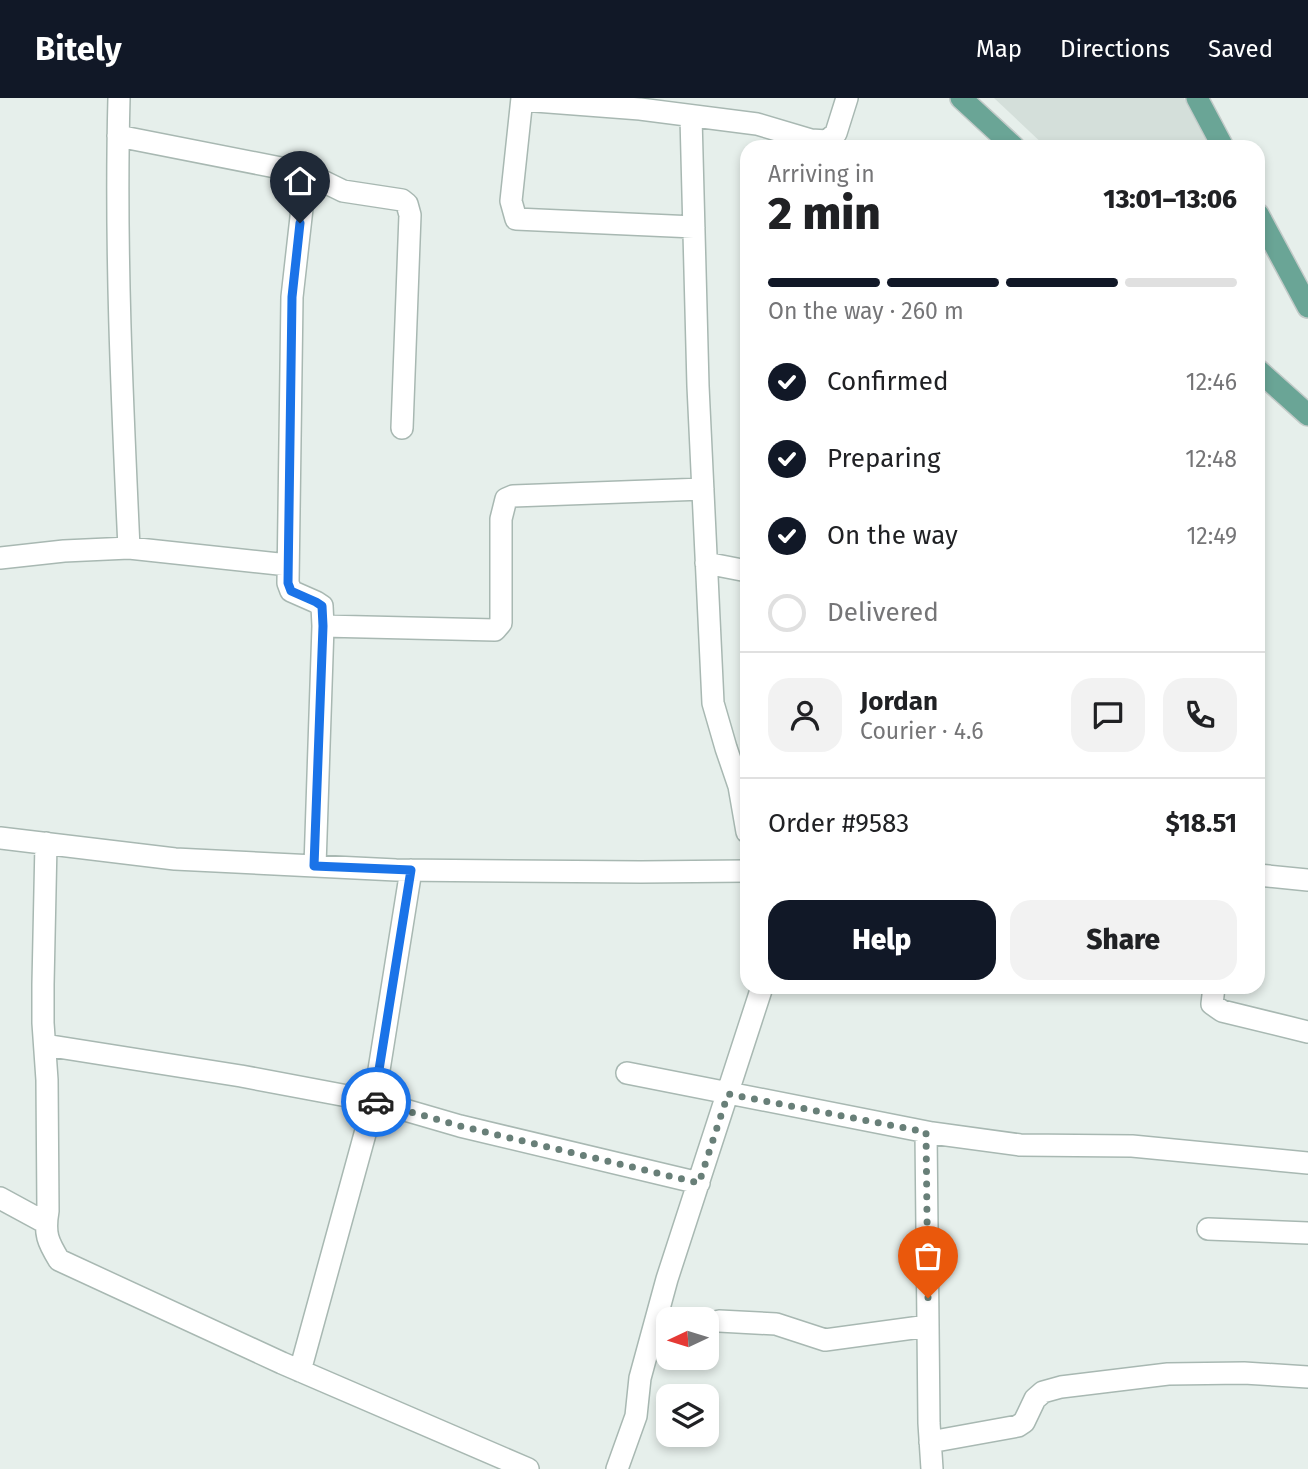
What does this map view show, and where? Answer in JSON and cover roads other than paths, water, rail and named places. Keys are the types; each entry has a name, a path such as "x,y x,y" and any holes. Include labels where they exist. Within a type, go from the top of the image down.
{"main road":[{"path":"961,98 1006,140"},
{"path":"1197,98 1219,140"},
{"path":"1265,227 1308,307"},
{"path":"1265,376 1308,415"}],"street":[{"path":"119,98 120,340 129,548"},
{"path":"828,140 836,133 847,98"},
{"path":"694,227 516,219 511,201 522,99 640,109 757,124 811,140"},
{"path":"691,117 702,489 713,703 740,792"},
{"path":"118,136 306,173 344,191 402,200 407,204 410,215 402,428"},
{"path":"306,173 292,297 288,583 291,591 322,606 314,866"},
{"path":"323,626 495,629 501,623 501,519 506,499 513,496 702,489"},
{"path":"0,558 129,548 288,565"},
{"path":"706,563 740,570"},
{"path":"0,838 175,859 314,866 411,870 740,871"},
{"path":"46,843 43,984 47,1093 46,1223 47,1241 59,1260 300,1371 528,1469"},
{"path":"300,1371 374,1101 411,870"},
{"path":"1265,876 1308,880"},
{"path":"617,1469 636,1416 640,1378 667,1279 760,994"},
{"path":"1213,994 1212,1004 1222,1011 1308,1032"},
{"path":"45,1045 241,1076 374,1101 460,1126 699,1183"},
{"path":"627,1073 926,1132 1020,1144 1132,1146 1308,1163"},
{"path":"926,1132 932,1469"},
{"path":"0,1198 46,1223"},
{"path":"1208,1229 1308,1233"},
{"path":"719,1321 776,1324 825,1340 928,1326"},
{"path":"930,1442 1018,1426 1024,1422 1035,1399 1043,1392 1061,1387 1168,1374 1244,1373 1308,1377"}]}
